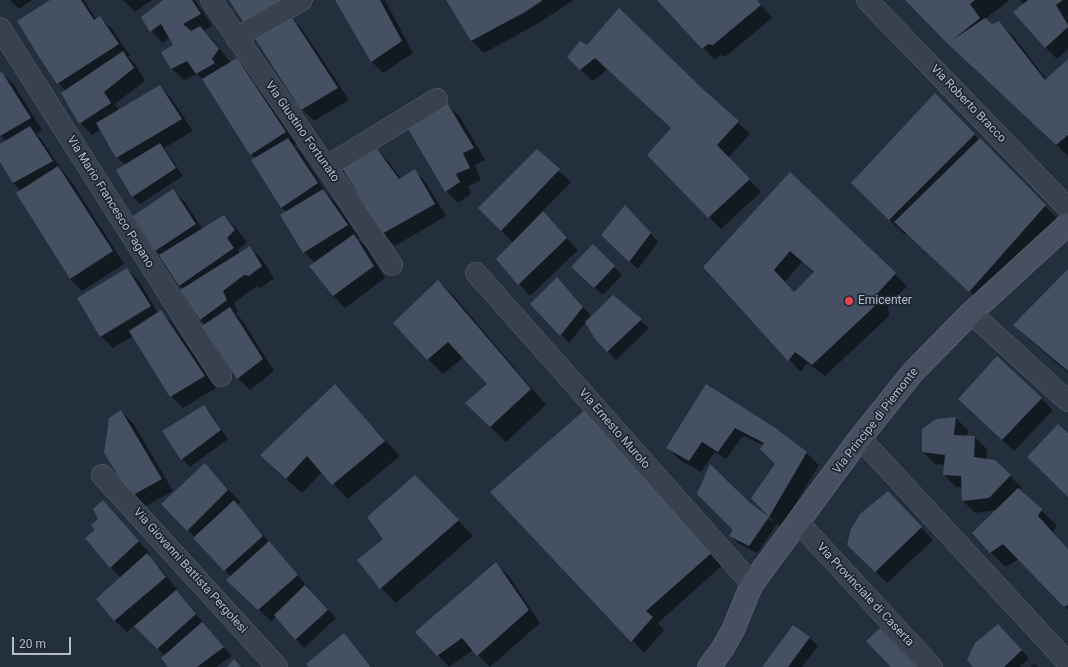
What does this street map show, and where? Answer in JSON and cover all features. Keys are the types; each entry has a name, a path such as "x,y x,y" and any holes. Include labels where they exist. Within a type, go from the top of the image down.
{"main road":[{"name":"Via Principe di Piemonte","path":"709,667 723,648 733,630 752,584 860,438 913,372 972,313 1068,224"}],"street":[{"name":"Via Giustino Fortunato","path":"211,0 392,265"},
{"path":"236,38 302,0"},
{"name":"Via Roberto Bracco","path":"868,0 1068,208"},
{"name":"Via Mario Francesco Pagano","path":"0,28 221,376"},
{"path":"326,167 437,99"},
{"name":"Via Ernesto Murolo","path":"476,273 752,584"},
{"path":"972,313 1068,401"},
{"path":"860,438 1068,663"},
{"name":"Via Giovanni Battista Pergolesi","path":"102,475 277,667"},
{"name":"Via Provinciale di Caserta","path":"798,522 932,667"}],"building":[{"path":"50,0 81,0 94,20 100,16 119,44 57,84 17,21"},
{"path":"163,0 192,0 201,14 183,24 191,31 200,26 219,49 212,59 215,63 196,74 187,61 171,69 161,52 173,45 161,24 150,32 141,17"},
{"path":"229,0 281,0 244,23"},
{"path":"335,0 380,0 402,41 371,62"},
{"path":"446,0 543,0 525,12 471,41"},
{"path":"657,0 757,0 761,5 713,45 708,44 702,49"},
{"path":"905,0 975,0 970,4 980,18 951,41 985,18 992,24 999,21 1045,80 1068,59 1068,135 1056,145 947,43"},
{"path":"1028,0 1063,0 1056,5 1068,27 1045,48 1013,12"},
{"path":"619,8 705,91 739,121 717,145 750,179 708,218 647,155 671,128 595,58 580,70 567,57 580,41 587,45"},
{"path":"291,16 338,88 301,110 254,37"},
{"path":"123,51 134,68 104,92 111,103 79,124 61,93"},
{"path":"237,58 286,132 250,155 202,79"},
{"path":"2,72 31,118 0,136 0,73"},
{"path":"160,85 182,119 116,158 96,123"},
{"path":"935,93 975,134 889,220 851,183"},
{"path":"448,104 474,148 463,153 470,168 456,174 460,182 445,192 407,127"},
{"path":"30,126 53,161 13,183 0,162 0,144"},
{"path":"288,138 318,183 281,208 251,160"},
{"path":"980,138 1046,205 969,292 894,222"},
{"path":"160,143 176,168 132,197 116,170"},
{"path":"377,149 399,179 415,169 435,204 382,234 343,169"},
{"path":"537,149 560,169 501,231 478,208"},
{"path":"58,166 113,251 70,279 16,193"},
{"path":"790,172 896,273 877,294 877,304 812,365 795,352 788,361 703,267","holes":["790,251 814,272 794,292 774,270"]},
{"path":"173,189 196,224 155,251 133,216"},
{"path":"323,189 348,225 303,253 280,215"},
{"path":"625,205 651,233 629,262 601,235"},
{"path":"543,211 567,238 518,285 496,259"},
{"path":"224,215 235,230 227,238 234,248 179,286 159,255"},
{"path":"354,234 374,266 333,296 309,266"},
{"path":"593,244 615,266 594,288 571,267"},
{"path":"250,246 262,266 249,276 244,275 223,291 227,300 200,320 180,290"},
{"path":"127,268 151,306 100,337 77,298"},
{"path":"1068,269 1068,371 1013,325"},
{"path":"557,277 583,307 560,336 530,304"},
{"path":"438,280 531,389 490,427 465,403 487,384 448,342 427,360 393,323"},
{"path":"613,295 642,319 607,352 595,339 585,322"},
{"path":"230,307 263,359 237,379 202,326"},
{"path":"161,310 205,376 170,397 129,331"},
{"path":"997,356 1042,398 1002,440 958,399"},
{"path":"335,384 385,441 332,485 307,456 286,479 260,455"},
{"path":"706,384 774,427 807,452 769,517 751,498 775,464 760,449 764,443 735,428 718,452 702,442 689,461 666,448"},
{"path":"204,405 221,430 181,460 162,431"},
{"path":"587,408 715,550 646,611 653,617 631,642 490,492"},
{"path":"121,410 162,479 131,496 104,453 109,418"},
{"path":"956,417 954,435 975,436 974,457 995,460 1011,475 989,498 962,501 961,476 943,475 945,455 922,452 922,429 936,419"},
{"path":"1058,424 1068,433 1068,497 1027,457"},
{"path":"205,463 228,490 187,531 161,504"},
{"path":"710,464 750,503 769,517 749,546 729,536 733,530 697,494"},
{"path":"415,475 459,520 380,589 357,560 383,539 367,517"},
{"path":"1018,488 1042,509 1038,516 1068,549 1068,605 1064,607 1003,544 990,553 972,533"},
{"path":"888,491 922,527 875,572 847,545 851,529 860,514"},
{"path":"103,500 139,541 110,568 85,538 95,530 91,525 98,519 93,509"},
{"path":"234,500 263,536 224,571 193,538"},
{"path":"269,541 298,575 258,610 226,580"},
{"path":"147,553 166,577 114,621 96,599"},
{"path":"496,562 529,610 477,656 462,638 437,656 415,632"},
{"path":"305,585 328,610 295,640 274,615"},
{"path":"176,590 196,614 157,649 134,626"},
{"path":"202,622 224,647 197,667 168,667 161,658"},
{"path":"998,624 1022,650 1004,667 973,667 967,660 975,643"},
{"path":"793,625 810,637 788,667 762,667"},
{"path":"880,628 917,667 891,667 866,641"},
{"path":"344,633 371,667 309,667 306,664"},
{"path":"234,659 241,667 227,667"}],"place":[{"name":"Emicenter","path":"849,301"}]}
